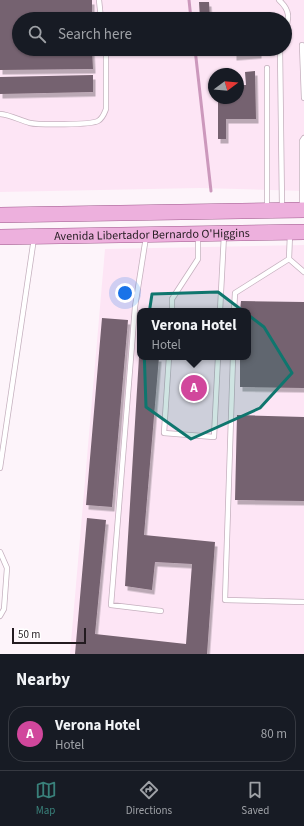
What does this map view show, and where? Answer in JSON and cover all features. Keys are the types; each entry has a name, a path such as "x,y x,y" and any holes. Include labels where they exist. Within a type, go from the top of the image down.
{"main road":[{"name":"Avenida Libertador Bernardo O'Higgins","path":"0,215 303,210"},
{"name":"Avenida Libertador Bernardo O'Higgins","path":"0,237 297,232"}],"lane":[{"path":"99,0 100,12"},
{"path":"279,0 286,7 287,12"},
{"path":"302,45 304,98"},
{"path":"0,114 9,115 29,123 40,125 96,122 104,116 106,109 106,56"},
{"path":"280,56 282,210"},
{"path":"267,68 267,210"},
{"path":"303,210 302,141 304,138"},
{"path":"234,308 235,293 289,258 297,232"},
{"path":"172,308 172,299 198,259 198,233"},
{"path":"220,308 224,233"},
{"path":"146,234 135,308 111,605 161,611"},
{"path":"0,468 34,236"},
{"path":"289,258 304,272"},
{"path":"169,360 164,433 214,437 218,360"},
{"path":"233,360 225,600 304,602"},
{"path":"0,552 7,568 4,609 0,616"}],"highlighted area":[{"path":"218,292 264,327 292,373 260,408 191,439 146,407 144,347 152,294"}],"shaded area":[{"path":"0,0 304,0 304,191 200,188 0,192"},
{"path":"304,245 304,654 70,654 105,249"}],"building":[{"path":"0,0 92,0 92,12 12,12 12,56 92,56 93,69 0,70"},
{"path":"199,2 209,2 210,12 200,12"},
{"path":"255,71 256,119 226,119 226,139 218,139 218,104 244,104 244,85 246,85 245,72"},
{"path":"93,75 93,92 0,94 0,77"},
{"path":"241,301 304,302 304,388 240,387 240,360 251,360 251,308 240,308"},
{"path":"102,318 128,320 112,507 86,505"},
{"path":"139,360 159,360 144,535 215,542 207,654 75,654 87,518 106,520 95,634 186,644 192,564 155,562 152,590 125,586"},
{"path":"237,415 304,417 304,501 235,500"}],"waterway":[{"path":"189,0 190,12"},
{"path":"196,56 211,191"}],"place":[{"name":"Verona Hotel","path":"194,388"}]}
